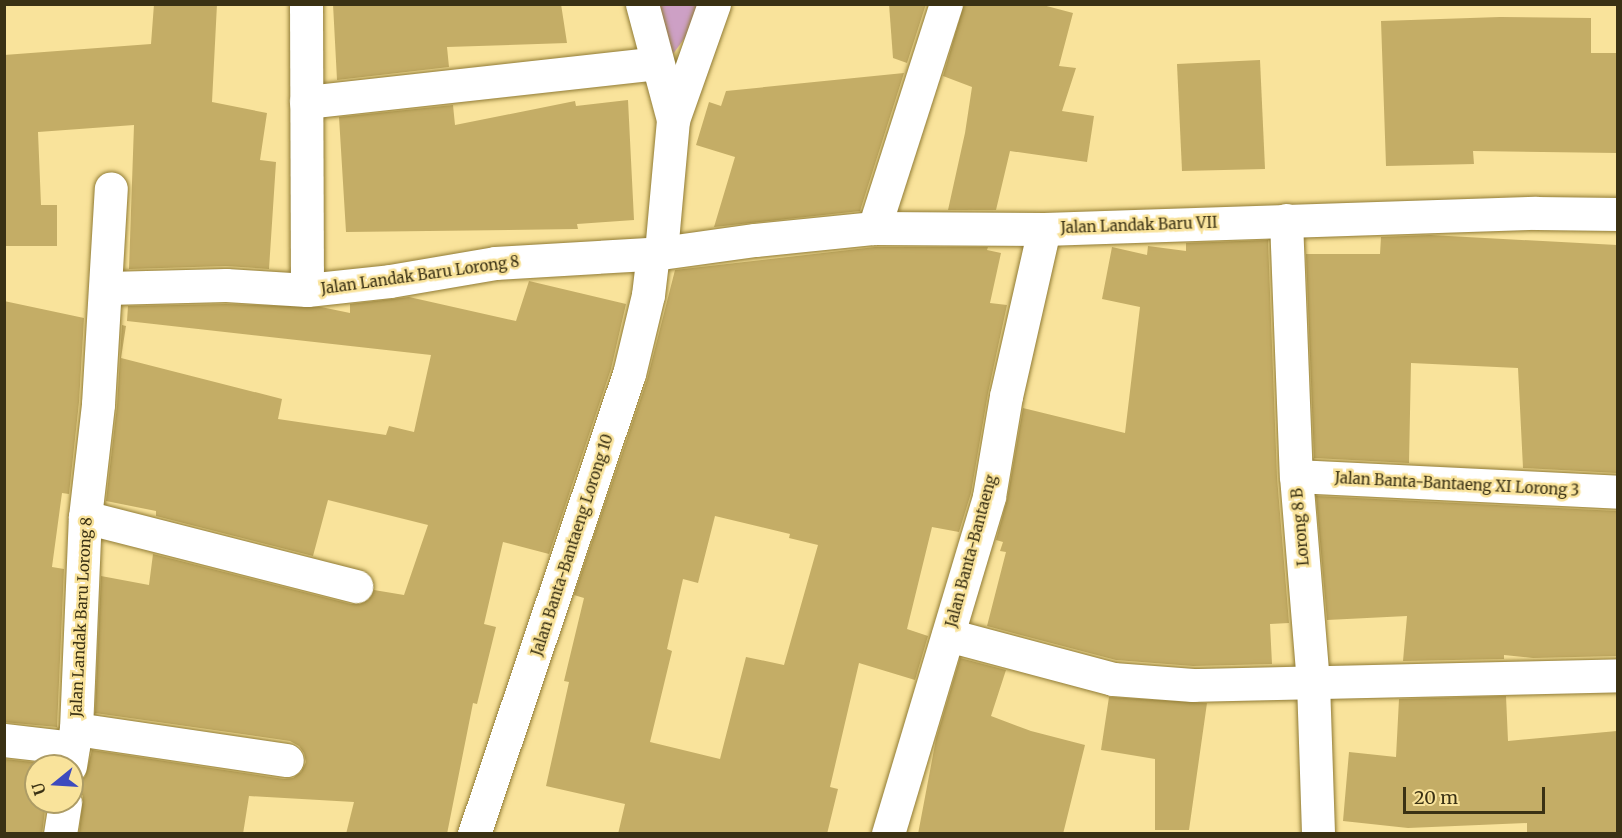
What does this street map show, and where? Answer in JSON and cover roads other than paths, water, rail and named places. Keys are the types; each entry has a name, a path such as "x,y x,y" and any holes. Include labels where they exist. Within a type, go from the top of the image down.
{"street":[{"path":"306,4 307,290"},
{"path":"642,4 673,120"},
{"path":"673,120 714,4"},
{"path":"874,228 945,4"},
{"path":"306,102 657,63"},
{"name":"Jalan Banta-Bantaeng Lorong 10","path":"474,834 629,374 657,253 673,120"},
{"name":"Jalan Landak Baru Lorong 8","path":"73,748 85,517 98,404 107,288 111,188"},
{"name":"Jalan Landak Baru VII","path":"657,253 874,228 1044,229 1536,213 1617,214"},
{"name":"Lorong 8 B","path":"1286,220 1296,476 1313,682 1318,834"},
{"name":"Jalan Banta-Bantaeng","path":"888,834 989,497 1006,396 1044,229"},
{"name":"Jalan Landak Baru Lorong 8","path":"107,288 226,285 307,290 390,281 495,263 657,253"},
{"name":"Jalan Banta-Bantaeng XI Lorong 3","path":"1296,476 1617,492"},
{"path":"85,517 356,586"},
{"path":"948,635 1113,679 1193,685 1617,675"},
{"path":"4,740 73,748 286,760"},
{"path":"60,834 63,814"}]}
